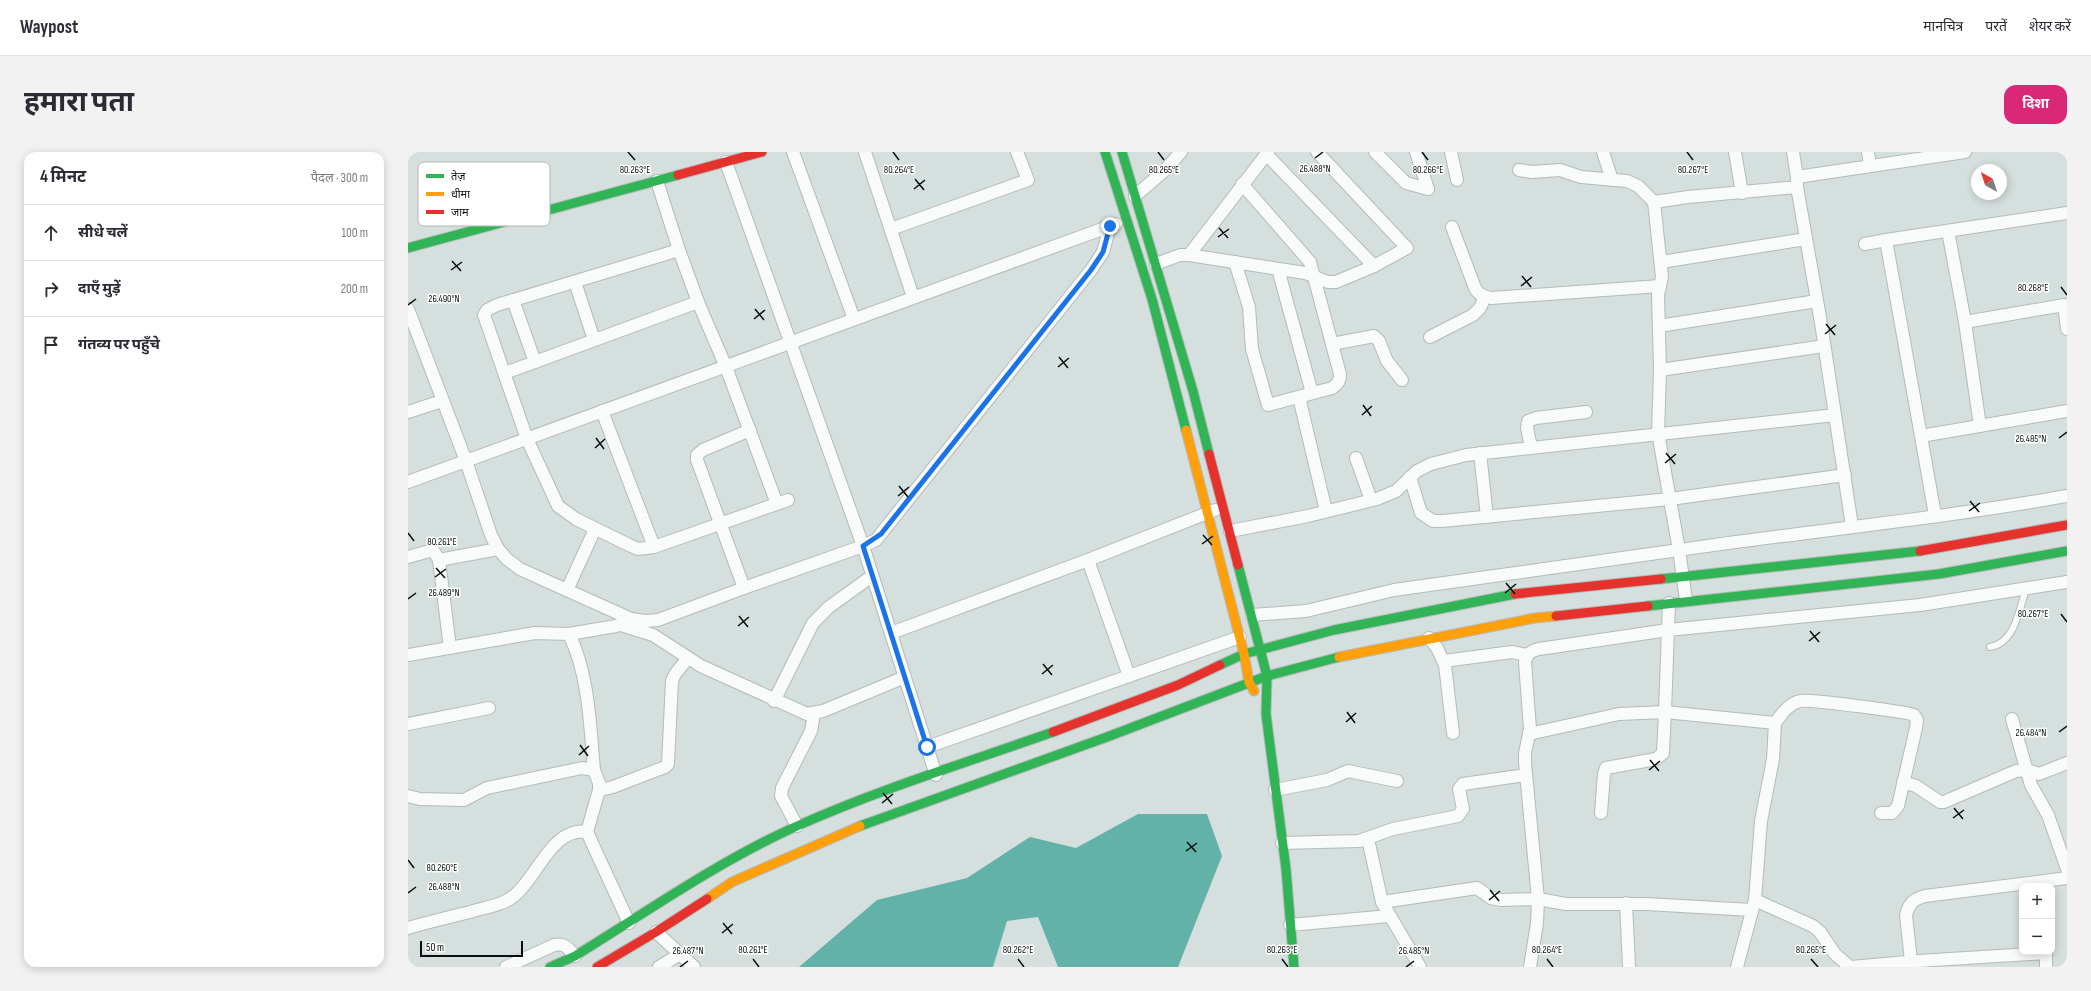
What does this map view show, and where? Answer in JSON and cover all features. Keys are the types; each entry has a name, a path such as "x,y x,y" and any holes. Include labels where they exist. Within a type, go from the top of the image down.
{"street":[{"path":"550,209 762,152"},
{"path":"793,152 854,319"},
{"path":"865,152 913,297"},
{"path":"890,229 1028,180 1017,152"},
{"path":"1105,152 1152,299 1240,637 1249,682 1266,714"},
{"path":"1122,152 1142,215 1224,507 1268,676 1266,714 1282,844 1294,967"},
{"path":"1136,196 1164,171 1181,152"},
{"path":"1156,264 1180,255 1189,255 1313,275 1328,282 1336,282 1374,266 1407,248 1317,152"},
{"path":"1375,152 1406,183 1428,189 1416,152"},
{"path":"1451,152 1457,180"},
{"path":"1603,152 1612,180"},
{"path":"1735,152 1742,193"},
{"path":"1793,152 1852,526"},
{"path":"1868,152 1870,166"},
{"path":"1654,202 1688,197 1742,193 1870,166 1965,152"},
{"path":"1189,255 1267,153 1374,266"},
{"path":"726,162 863,546 936,774"},
{"path":"1519,170 1532,172 1560,170 1581,177 1633,183 1642,189 1654,202 1661,262 1658,295 1660,370 1658,434 1684,576 1686,600"},
{"path":"657,180 679,250 698,302 726,367 750,430 783,502 654,547 638,549 595,529 566,513 558,506 527,439 484,315 487,310 497,305 679,250"},
{"path":"1235,262 1249,307 1252,349 1268,405 1332,388 1340,379 1332,344 1308,258 1242,184"},
{"path":"1865,244 2067,213"},
{"path":"408,482 726,367 913,297 1142,215"},
{"path":"408,248 489,226"},
{"path":"408,655 535,633 569,634 626,622 658,620 863,546 881,534 1091,270 1103,252 1110,226"},
{"path":"1452,227 1459,240 1475,288 1480,295 1485,297 1491,298 1660,286"},
{"path":"1948,231 1965,322 1980,426"},
{"path":"1661,262 1806,239"},
{"path":"1886,240 1935,515"},
{"path":"1278,269 1312,394"},
{"path":"575,282 594,340"},
{"path":"1430,338 1473,316 1480,308 1485,297"},
{"path":"513,300 535,362"},
{"path":"1659,326 1817,301"},
{"path":"505,373 698,302"},
{"path":"1965,322 2064,305 2067,329"},
{"path":"408,310 466,461 491,535 498,549 507,559 520,569 567,590 653,636 688,658 801,713 814,714 905,677"},
{"path":"1332,344 1374,336 1379,341 1387,361 1402,380"},
{"path":"1660,370 1824,346"},
{"path":"1298,397 1326,511"},
{"path":"408,412 442,401"},
{"path":"602,411 654,547"},
{"path":"1921,436 2067,411"},
{"path":"1531,447 1527,428 1528,421 1536,418 1586,412"},
{"path":"1230,531 1371,500 1396,491 1410,477 1431,464 1466,455 1835,415"},
{"path":"744,588 696,460 697,455 750,430"},
{"path":"1480,453 1487,517"},
{"path":"1356,458 1371,500"},
{"path":"1410,477 1418,507 1426,518 1442,521 1670,499 1845,475"},
{"path":"1252,615 1306,611 1394,590 2019,504 2067,496"},
{"path":"891,633 1088,560 1207,512 1224,507"},
{"path":"550,967 575,956 734,858 797,826 886,791 1116,710 1178,685 1244,654 1261,649 1334,630 1516,594 1921,551 2067,525"},
{"path":"567,590 595,529"},
{"path":"439,560 498,549"},
{"path":"408,557 433,550 439,560 450,648"},
{"path":"597,967 656,932 732,882 802,850 883,816 1107,737 1268,676 1352,653 1535,618 1686,600 1940,574 2067,551"},
{"path":"1088,560 1129,676"},
{"path":"774,701 813,622 829,607 872,576"},
{"path":"1530,967 1537,923 1538,899 1525,753 1529,734 1526,662 1527,655 1532,651 1668,630 1920,605 2067,582"},
{"path":"1601,813 1604,774 1606,768 1656,759 1663,753 1669,603"},
{"path":"569,634 580,665 589,711 594,770 600,783 587,832 629,923"},
{"path":"927,747 1240,637"},
{"path":"1429,638 1444,661 1453,733"},
{"path":"1444,661 1512,652 1527,655"},
{"path":"599,790 613,787 665,767 668,764 672,681 675,674 688,658"},
{"path":"1737,967 1753,905 1761,821 1773,759 1775,723 1787,708 1800,701 1810,700 1910,713 1917,720 1895,810 1892,813 1881,813"},
{"path":"408,724 489,708"},
{"path":"1529,734 1619,714 1665,712 1775,723"},
{"path":"797,826 781,796 782,788 811,731 814,714"},
{"path":"2012,719 2034,792 2048,815 2065,856 2067,869"},
{"path":"1903,782 1916,786 1940,802 1944,802 2016,771 2027,770 2039,774 2067,763"},
{"path":"408,796 420,799 464,800 487,788 582,768 594,770"},
{"path":"1275,790 1327,780 1348,771 1397,781"},
{"path":"1282,844 1343,842 1368,839 1393,829 1458,816 1463,809 1459,789 1466,782 1526,775"},
{"path":"408,928 498,905 515,895 527,882 547,855 565,836 578,830 587,832"},
{"path":"1368,839 1382,902 1420,967"},
{"path":"1916,963 1906,915 1908,907 1917,898 2008,884 2067,878"},
{"path":"1382,902 1477,888 1482,890 1487,896 1496,899 1538,899 1566,904 1626,903 1753,905 1813,926 1820,932 1835,954 1851,967 2046,953 2046,967"},
{"path":"1626,903 1629,967"},
{"path":"1290,925 1389,916"},
{"path":"656,932 694,967"},
{"path":"506,967 561,943 567,946 575,956"},
{"path":"659,967 680,954"}],"lane":[{"path":"1990,647 2002,644 2010,634 2026,589"}],"water":[{"path":"1138,814 1207,814 1222,856 1178,967 1058,967 1038,917 1007,921 993,967 799,967 877,900 967,878 1030,837 1076,848"}],"traffic: fast":[{"path":"1105,152 1152,299 1186,430"},
{"path":"1122,152 1193,391 1209,454"},
{"path":"550,210 678,175"},
{"path":"408,248 489,226"},
{"path":"1661,579 1920,551"},
{"path":"1648,606 1939,574 2067,551"},
{"path":"1238,565 1267,676 1266,714 1286,869 1294,967"},
{"path":"1220,665 1244,654 1334,630 1515,594"},
{"path":"860,826 1107,737 1267,676 1339,657"},
{"path":"550,967 575,956 657,904 740,855 797,826 924,776 1053,732"}],"traffic: slow":[{"path":"1186,430 1244,654 1249,682 1254,691"},
{"path":"1339,657 1535,618 1556,616"},
{"path":"707,899 732,882 860,826"}],"traffic: jam":[{"path":"678,175 762,152"},
{"path":"1209,454 1238,565"},
{"path":"1920,551 2067,525"},
{"path":"1515,594 1661,579"},
{"path":"1556,616 1648,606"},
{"path":"1053,732 1178,685 1220,665"},
{"path":"597,967 656,932 707,899"}],"route":[{"path":"927,747 863,546 870,544 881,534 1091,270 1103,252 1107,242 1110,226"}]}
